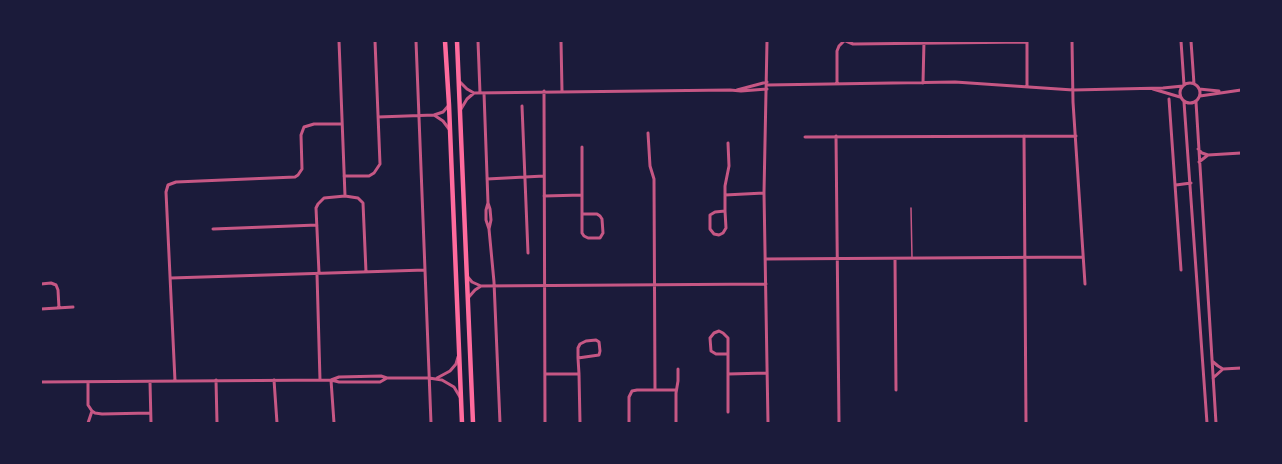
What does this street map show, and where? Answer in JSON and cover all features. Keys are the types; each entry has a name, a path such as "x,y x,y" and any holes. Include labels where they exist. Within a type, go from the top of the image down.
{"main road":[{"path":"445,41 462,423"},
{"path":"457,41 473,423"}],"street":[{"path":"339,41 345,196"},
{"path":"344,176 369,176 378,169 380,164 375,41"},
{"path":"416,41 431,423"},
{"path":"478,41 487,179 488,203 486,220 489,229 494,286 500,423"},
{"path":"561,41 562,91"},
{"path":"767,41 764,193 768,423"},
{"path":"837,84 837,51 839,46 845,41 852,44 1027,42 1027,86"},
{"path":"1072,41 1073,90 1085,284"},
{"path":"1180,97 1180,90 1184,85 1181,41"},
{"path":"1191,41 1194,84"},
{"path":"924,42 924,83"},
{"path":"459,81 464,87 474,93 544,91 741,91 767,85"},
{"path":"737,90 767,85 955,82 1073,90 1150,88 1194,84 1199,88 1223,92"},
{"path":"1150,88 1180,97 1184,102 1207,423"},
{"path":"1199,88 1200,96 1196,102 1198,148 1216,423"},
{"path":"1200,96 1241,90"},
{"path":"544,91 545,423"},
{"path":"460,110 464,102 474,93"},
{"path":"1169,99 1181,270"},
{"path":"1184,102 1196,102"},
{"path":"378,117 434,115 443,112 449,105"},
{"path":"522,106 528,253"},
{"path":"434,115 443,121 450,129"},
{"path":"175,381 166,192 168,185 176,182 294,177 302,169 301,135 304,128 314,124 342,124"},
{"path":"648,133 650,166 654,180 655,390"},
{"path":"836,136 839,423"},
{"path":"1024,136 1026,423"},
{"path":"805,137 1076,136"},
{"path":"725,211 715,212 710,215 710,229 714,234 721,234 725,230 725,211 725,195 725,182 729,166 728,143"},
{"path":"582,147 582,195 582,214 582,232 584,236 588,238 600,238 603,233 602,219 600,216 597,214 582,214"},
{"path":"1198,148 1202,153 1208,155 1241,153"},
{"path":"1199,163 1208,155"},
{"path":"487,179 544,176"},
{"path":"1176,184 1191,184"},
{"path":"725,195 764,193"},
{"path":"544,196 582,195"},
{"path":"320,380 316,208 320,200 329,197 345,196 358,198 363,203 366,272"},
{"path":"213,229 317,225"},
{"path":"765,259 1083,257"},
{"path":"895,259 896,390"},
{"path":"171,278 425,270"},
{"path":"466,275 472,282 481,286 766,284"},
{"path":"41,284 51,283 56,285 58,290 59,308"},
{"path":"468,301 472,292 481,286"},
{"path":"41,309 73,307"},
{"path":"728,354 716,354 711,351 710,338 714,333 721,332 727,336 728,341 728,354 728,412"},
{"path":"578,358 599,355 600,344 598,341 586,340 580,344 578,348 578,358 579,374 580,423"},
{"path":"437,378 450,371 456,364 459,355"},
{"path":"1212,360 1215,365 1223,369 1241,368"},
{"path":"676,423 676,390 678,369"},
{"path":"1213,378 1223,369"},
{"path":"728,374 767,373"},
{"path":"545,374 579,374"},
{"path":"41,382 331,380 339,382 380,382 387,378 437,378 450,384 460,397"},
{"path":"216,380 217,423"},
{"path":"274,380 276,423"},
{"path":"331,380 334,423"},
{"path":"88,382 88,405 92,411 98,414 150,413"},
{"path":"150,382 151,423"},
{"path":"629,423 629,397 631,393 637,390 676,390"},
{"path":"88,423 92,411"}],"lane":[{"path":"911,208 912,258"}]}
